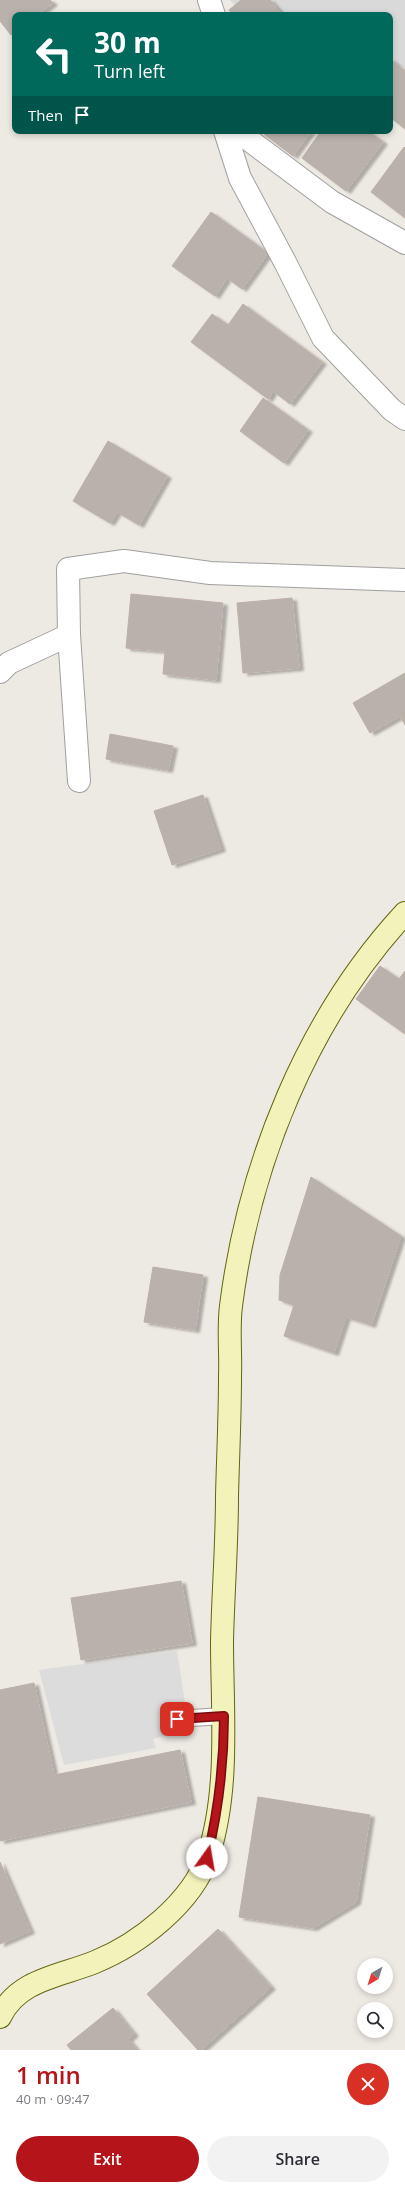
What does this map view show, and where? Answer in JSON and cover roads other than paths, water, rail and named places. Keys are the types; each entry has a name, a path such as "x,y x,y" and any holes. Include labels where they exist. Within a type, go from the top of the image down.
{"street":[{"path":"209,0 213,12"},
{"path":"226,134 240,178 286,262 322,338 392,410 405,419"},
{"path":"241,134 332,202 405,243"},
{"path":"79,781 69,635 68,569 124,561 210,573 405,580"},
{"path":"0,672 8,663 69,635"},
{"path":"0,2017 19,1992 55,1975 96,1961 135,1941 167,1916 189,1891 207,1858 216,1822 224,1749 222,1640 226,1557 231,1310 240,1251 255,1184 290,1088 321,1032 378,942 405,913"}],"lane":[{"path":"177,1719 224,1716"}]}
